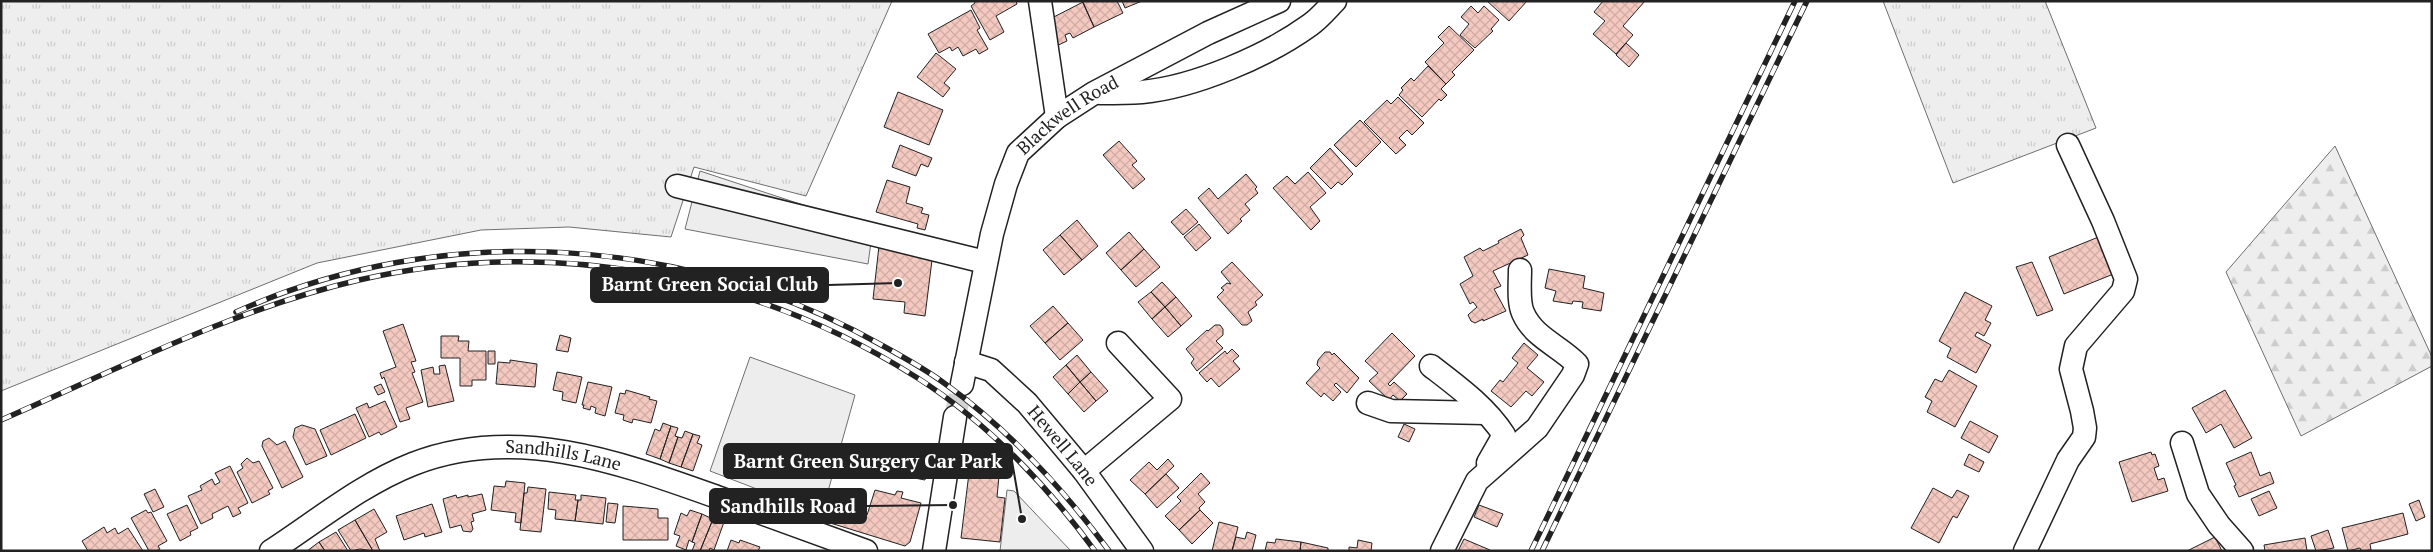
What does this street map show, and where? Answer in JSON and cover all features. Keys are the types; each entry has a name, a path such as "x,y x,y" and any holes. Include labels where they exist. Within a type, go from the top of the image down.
{"street":[{"path":"1040,1 1057,117"},
{"name":"Blackwell Road","path":"962,384 985,262 1006,184 1018,153 1057,117 1094,94 1208,34 1279,1"},
{"path":"1094,94 1144,92 1189,81 1234,66 1280,44 1312,24 1336,1"},
{"path":"2024,551 2068,460 2080,444 2085,428 2071,369 2076,346 2123,291 2126,279 2100,213 2068,145"},
{"path":"677,186 985,262"},
{"path":"1477,481 1537,428 1572,375 1577,364 1536,332 1523,312 1520,270"},
{"path":"1084,471 1170,399 1118,343"},
{"name":"Hewell Lane","path":"966,362 991,370 1027,403 1084,471 1142,551"},
{"path":"1431,366 1463,391 1504,435 1477,481 1442,551"},
{"path":"1368,403 1392,411 1485,413"},
{"path":"934,551 955,417"},
{"path":"2182,443 2198,494 2219,525 2242,551"},
{"name":"Sandhills Lane","path":"271,551 370,486 413,464 456,450 501,446 571,451 632,466 866,551"}],"green space":[{"path":"1,1 892,1 806,196 694,167 671,237 569,227 481,230 317,263 1,391"},
{"path":"1883,1 2045,1 2096,128 1953,183"},
{"path":"2335,146 2432,357 2432,366 2301,436 2226,272"}],"shaded area":[{"path":"700,171 873,228 868,264 685,229"},
{"path":"750,357 855,395 825,502 831,505 827,516 710,471"},
{"path":"1007,490 1014,491 1071,551 1000,551"}],"building":[{"path":"975,1 1016,1 1017,4 996,16 1004,32 990,40 971,6"},
{"path":"1082,1 1117,1 1123,13 1094,27"},
{"path":"1122,1 1142,1 1125,8"},
{"path":"1487,1 1527,1 1509,21"},
{"path":"1603,1 1645,1 1623,26 1633,35 1616,54 1593,34 1605,21 1594,12"},
{"path":"1083,2 1094,27 1073,38 1070,33 1065,35 1067,41 1052,48 1046,21"},
{"path":"1471,6 1478,13 1484,6 1499,20 1491,29 1493,31 1475,48 1460,35 1469,24 1461,17"},
{"path":"971,10 980,28 977,30 988,49 979,54 976,49 963,56 958,47 952,51 950,47 939,53 928,34"},
{"path":"1449,26 1474,50 1452,72 1455,75 1446,84 1425,62 1444,43 1438,37"},
{"path":"1626,43 1639,55 1629,67 1616,55"},
{"path":"936,53 956,69 944,83 950,88 943,97 917,77"},
{"path":"1428,66 1446,84 1441,89 1447,95 1441,101 1439,99 1422,117 1399,95 1403,90 1401,88 1411,78 1414,81"},
{"path":"898,92 943,110 929,145 884,127"},
{"path":"1398,97 1424,123 1412,135 1407,130 1399,138 1406,145 1396,154 1364,122 1387,100 1391,104"},
{"path":"1360,120 1381,142 1356,167 1334,145"},
{"path":"1119,141 1137,161 1132,165 1145,179 1133,189 1103,155"},
{"path":"900,145 932,158 928,167 921,164 916,176 892,167"},
{"path":"1330,148 1353,174 1342,185 1338,182 1331,189 1310,168"},
{"path":"1308,172 1326,193 1310,207 1320,221 1311,230 1273,188 1287,176 1295,184"},
{"path":"1246,174 1257,187 1255,189 1258,193 1245,204 1250,210 1240,219 1242,221 1228,234 1198,198 1209,188 1218,199"},
{"path":"887,180 910,187 906,203 923,208 921,213 929,215 925,230 917,228 918,224 876,212"},
{"path":"1186,209 1198,222 1183,235 1171,222"},
{"path":"1077,220 1098,246 1082,260 1060,235"},
{"path":"1199,224 1211,238 1196,251 1184,237"},
{"path":"1521,229 1524,235 1521,238 1528,255 1493,271 1501,286 1494,289 1506,311 1483,321 1483,319 1475,323 1471,321 1468,315 1477,307 1473,302 1470,304 1460,284 1473,276 1464,257 1480,248 1483,251"},
{"path":"1129,232 1144,249 1121,270 1106,253"},
{"path":"1060,235 1082,260 1064,275 1043,250"},
{"path":"2101,236 2116,273 2064,294 2049,257"},
{"path":"879,246 933,252 925,316 904,313 905,302 873,299"},
{"path":"1144,249 1160,267 1136,287 1121,270"},
{"path":"1232,262 1263,295 1255,302 1257,305 1248,312 1252,321 1247,325 1242,325 1217,297 1224,290 1221,288 1227,283 1231,284 1221,272"},
{"path":"2032,262 2053,310 2037,316 2016,267"},
{"path":"1549,269 1585,276 1583,288 1604,293 1601,311 1582,308 1583,302 1573,301 1572,304 1553,301 1556,291 1545,288"},
{"path":"1162,282 1176,297 1165,307 1151,292"},
{"path":"1151,292 1165,307 1152,319 1138,302"},
{"path":"1965,292 1992,306 1985,320 1991,323 1984,336 1977,332 1975,336 1991,345 1976,373 1947,357 1951,348 1939,341"},
{"path":"1176,297 1192,316 1181,326 1165,307"},
{"path":"1053,306 1068,323 1045,343 1030,326"},
{"path":"1165,307 1181,326 1168,337 1152,319"},
{"path":"1068,323 1083,340 1060,360 1045,343"},
{"path":"403,324 416,361 411,362 415,372 412,373 423,402 406,408 410,419 400,422 384,377 382,379 380,373 396,367 383,331"},
{"path":"1215,325 1220,325 1223,329 1223,335 1216,341 1223,348 1197,371 1191,363 1194,359 1186,349"},
{"path":"1392,333 1415,356 1388,384 1390,386 1394,382 1407,394 1400,401 1393,395 1389,400 1369,381 1378,373 1365,361"},
{"path":"560,335 571,338 568,352 556,350"},
{"path":"441,336 459,336 458,341 469,341 468,351 486,351 486,380 472,380 472,386 460,386 460,358 441,358"},
{"path":"1524,343 1538,355 1527,368 1544,382 1532,396 1526,391 1511,407 1491,391 1500,380 1503,382 1518,363 1512,358"},
{"path":"1232,349 1239,356 1233,361 1240,369 1219,387 1211,378 1207,382 1199,373 1225,351 1227,354"},
{"path":"488,351 495,351 495,364 488,364"},
{"path":"1325,352 1330,352 1332,355 1334,353 1359,378 1347,393 1336,383 1334,385 1341,392 1333,401 1324,393 1321,397 1306,383 1320,368 1317,365 1318,360"},
{"path":"1077,355 1091,372 1080,382 1066,365"},
{"path":"510,360 537,364 535,387 496,384 498,362 510,363"},
{"path":"445,365 454,401 428,407 421,370 433,367 434,374 440,374 439,366"},
{"path":"1066,365 1080,382 1068,394 1053,377"},
{"path":"1949,370 1977,386 1955,427 1927,412 1932,401 1925,397 1935,379 1942,382"},
{"path":"557,372 582,377 576,403 562,400 563,392 553,390"},
{"path":"1091,372 1108,391 1096,401 1080,382"},
{"path":"588,382 612,387 605,416 595,413 596,408 591,406 590,410 583,408 584,405 582,405"},
{"path":"1080,382 1096,401 1084,412 1068,394"},
{"path":"381,384 385,392 378,395 374,387"},
{"path":"626,390 657,401 651,423 633,419 632,423 623,420 624,415 615,413 620,393 625,394"},
{"path":"2225,390 2252,438 2234,448 2221,424 2206,433 2192,408"},
{"path":"385,401 397,427 381,435 379,432 369,437 356,408 367,403 369,408"},
{"path":"355,414 366,438 331,455 320,430"},
{"path":"1970,421 1998,436 1989,453 1961,438"},
{"path":"663,423 671,426 660,459 646,454 655,429 660,431"},
{"path":"1404,424 1415,429 1409,442 1398,437"},
{"path":"302,425 315,429 327,456 306,465 293,437 295,428"},
{"path":"671,426 678,428 675,436 678,437 669,463 660,459"},
{"path":"685,431 693,434 681,467 669,463 678,437 682,438"},
{"path":"693,434 700,436 697,443 702,445 693,471 681,467"},
{"path":"269,438 277,445 285,441 303,477 282,488 262,446 263,441"},
{"path":"2151,452 2152,455 2155,454 2159,466 2154,468 2158,480 2164,478 2168,491 2132,502 2119,462"},
{"path":"2251,452 2260,476 2270,472 2274,483 2239,497 2226,463"},
{"path":"1969,454 1984,462 1979,472 1964,465"},
{"path":"247,458 253,463 259,461 273,488 268,491 270,494 252,503 237,472 243,468 241,464"},
{"path":"1168,459 1174,466 1145,494 1130,480 1149,462 1157,470"},
{"path":"912,460 928,463 925,480 909,477"},
{"path":"230,466 248,503 238,508 241,513 233,517 228,506 212,514 213,518 201,524 188,496 202,490 200,486 212,479 215,485 220,482 215,473"},
{"path":"969,473 999,476 997,497 1005,498 1000,542 961,538"},
{"path":"1201,473 1210,483 1198,494 1205,502 1199,508 1200,510 1179,530 1165,516 1181,501 1177,497"},
{"path":"1166,474 1179,488 1157,508 1145,494"},
{"path":"506,481 525,483 521,523 515,522 516,513 491,510 494,486 505,487"},
{"path":"528,487 546,489 541,532 520,530 524,493 527,493"},
{"path":"1933,488 1952,498 1957,490 1969,496 1957,518 1953,516 1939,543 1911,528"},
{"path":"155,489 164,507 153,512 144,494"},
{"path":"875,490 895,495 897,491 903,492 901,498 921,503 910,542 905,546 827,522 834,503 867,515"},
{"path":"2269,491 2277,508 2259,516 2251,499"},
{"path":"549,492 576,495 575,500 578,500 575,521 555,519 556,510 548,509"},
{"path":"482,494 486,510 472,514 474,521 471,522 473,529 471,532 463,531 461,525 450,528 443,499 456,495 457,498"},
{"path":"581,495 606,498 603,524 575,521 578,500 581,500"},
{"path":"2419,500 2425,517 2416,521 2409,504"},
{"path":"608,503 618,504 615,523 606,522"},
{"path":"432,504 442,532 425,537 424,533 404,540 396,516"},
{"path":"187,505 198,528 190,532 191,535 180,541 167,514"},
{"path":"1479,505 1503,514 1497,527 1474,517"},
{"path":"623,506 658,509 658,518 668,518 668,540 623,540"},
{"path":"374,509 387,532 375,539 380,551 373,551 355,520"},
{"path":"146,510 148,513 151,512 167,541 158,546 160,549 156,551 149,551 131,518"},
{"path":"690,510 702,514 692,542 689,540 686,550 676,546 680,536 674,534 681,513 687,516"},
{"path":"1200,510 1213,523 1192,544 1179,530"},
{"path":"2403,513 2408,534 2370,544 2371,550 2361,551 2360,548 2348,551 2342,528"},
{"path":"702,514 713,519 700,551 692,551 695,543 692,542"},
{"path":"713,519 724,522 714,550 710,548 709,551 700,551"},
{"path":"355,520 373,551 360,549 351,551 338,530"},
{"path":"1219,522 1238,527 1232,551 1212,551"},
{"path":"104,527 107,533 115,528 118,534 128,528 143,551 88,551 82,541"},
{"path":"2328,530 2334,548 2316,551 2311,536"},
{"path":"336,532 348,551 325,551 319,542"},
{"path":"1247,532 1256,535 1252,551 1232,551 1236,537 1245,539"},
{"path":"2215,537 2222,551 2187,551"},
{"path":"2305,538 2307,551 2265,551 2264,545"},
{"path":"1276,539 1301,542 1300,551 1265,551 1267,542 1275,543"},
{"path":"1464,539 1490,550 1490,551 1458,551"},
{"path":"731,540 739,543 740,540 760,547 758,551 727,551"},
{"path":"1358,540 1372,543 1371,551 1349,551 1349,547 1357,548"},
{"path":"319,542 325,551 307,551"},
{"path":"1301,542 1328,548 1328,551 1300,551"}],"tunnel":[{"path":"955,417 962,384"}],"railway":[{"path":"1531,551 1795,1"},
{"path":"1542,551 1807,1"},
{"path":"236,312 315,282 397,262 480,253 564,253 648,262 730,281 809,310 885,347 937,378 968,401 1033,460 1072,504 1109,551"},
{"path":"1,420 177,342 267,307 313,292 359,280 431,267 504,262 576,264 648,273 718,289 787,312 853,341 916,377 991,434 1036,478 1095,551"}],"place":[{"name":"Barnt Green Social Club","path":"898,283"},
{"name":"Sandhills Road","path":"953,505"},
{"name":"Barnt Green Surgery Car Park","path":"1022,519"}]}
